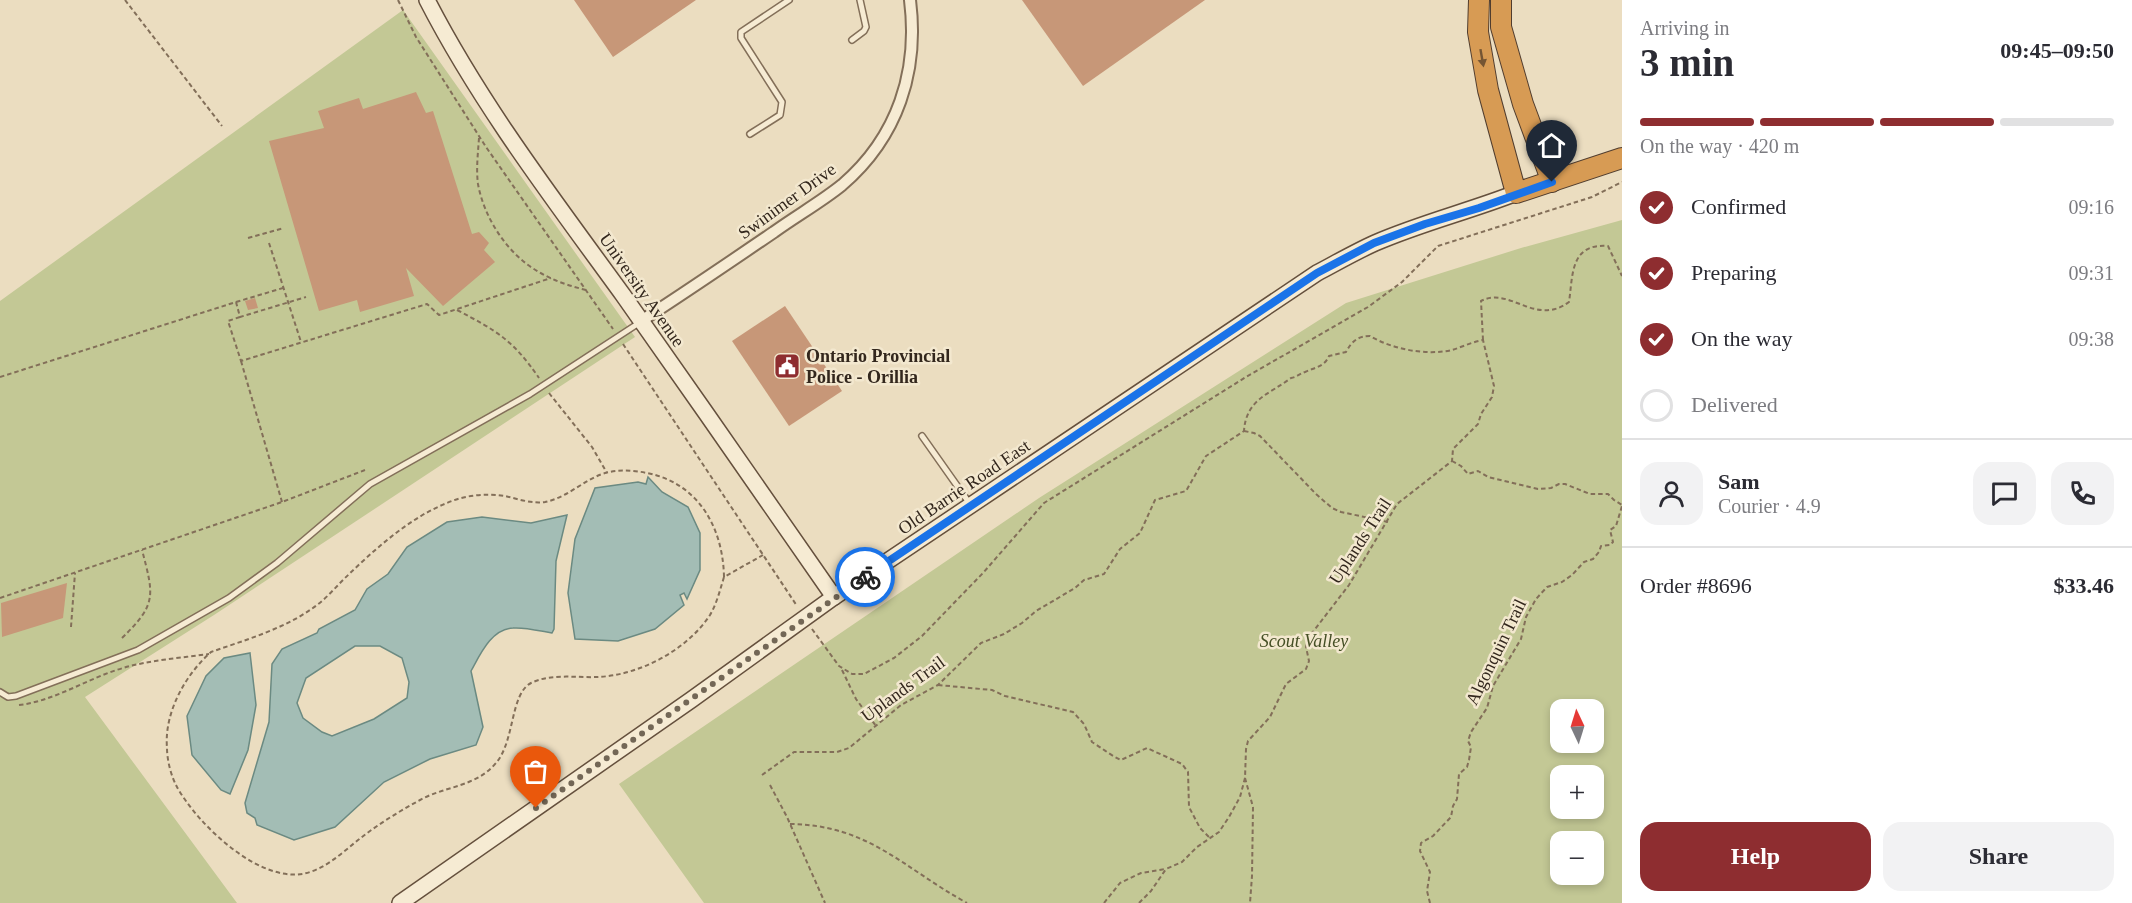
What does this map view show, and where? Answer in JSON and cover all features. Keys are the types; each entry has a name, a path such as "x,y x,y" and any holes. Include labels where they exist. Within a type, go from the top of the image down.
{"highway":[{"path":"1479,0 1478,33 1486,79 1516,193 1622,158"},
{"path":"1501,0 1501,27 1524,104 1552,182"}],"main road":[{"name":"University Avenue","path":"427,0 465,67 512,141 834,597"},
{"name":"Old Barrie Road East","path":"400,903 701,693 834,597 1317,273 1374,243 1425,224 1479,208 1516,193"}],"street":[{"name":"Swinimer Drive","path":"641,321 841,185 872,152 901,104 908,83 913,30 910,0"}],"lane":[{"path":"750,134 780,115 782,102 781,97 741,38 741,32 789,0"},
{"path":"852,40 866,27 860,0"},
{"path":"0,692 8,697 16,696 131,652 229,598 278,563 370,484 530,394 641,321"},
{"path":"922,436 971,506"}],"path":[{"path":"125,0 222,126"},
{"path":"398,0 416,37 479,135 618,337 798,608"},
{"path":"479,135 478,182 481,199 496,230 524,262 551,278 586,290"},
{"path":"819,640 845,672 857,675 894,658 922,636 983,573 1044,503 1246,377 1368,307 1402,282 1438,246 1592,197 1622,182"},
{"path":"248,238 284,228"},
{"path":"269,243 301,342"},
{"name":"Uplands Trail","path":"1139,903 1166,869 1182,862 1197,847 1219,832 1240,796 1245,778 1248,741 1270,717 1286,684 1306,669 1309,661 1306,646 1309,637 1349,585 1397,504 1452,460 1453,449 1478,424 1481,414 1492,397 1494,386 1483,340 1481,301 1490,297 1505,298 1528,309 1547,311 1561,308 1569,302 1574,265 1582,253 1591,247 1608,246 1622,276"},
{"path":"241,361 427,304 439,315 551,278"},
{"path":"0,377 283,288"},
{"path":"282,502 228,321 306,297"},
{"path":"236,303 240,317"},
{"path":"1388,522 1332,508 1260,436 1244,431 1245,421 1255,402 1291,378 1321,366 1329,356 1346,352 1357,338 1370,336 1383,343 1419,351 1450,350 1483,340"},
{"name":"Uplands Trail","path":"762,775 794,752 837,753 849,748 901,705 938,685 981,643 1004,634 1022,623 1036,610 1075,588 1083,580 1104,574 1120,549 1140,533 1155,500 1186,491 1194,481 1206,456 1244,431"},
{"path":"1452,460 1468,474 1478,471 1488,477 1538,489 1565,484 1590,494 1608,494 1622,505"},
{"path":"0,597 282,502 365,470"},
{"path":"18,705 58,694 121,668 209,654 302,615 322,601 376,550 410,524 446,503 481,495 543,502 555,499 602,474 635,471 654,474 676,482 705,509 723,554 724,577 716,604 708,616 681,644 663,656 626,673 601,677 549,678 530,683 518,698 510,737 504,751 496,763 481,777 422,799 384,821 323,866 300,875 286,874 264,867 226,844 192,808 177,786 166,748 171,713 190,676 209,654"},
{"name":"Algonquin Trail","path":"1430,903 1427,891 1430,872 1420,851 1421,843 1433,836 1452,815 1452,806 1457,799 1459,774 1467,766 1469,760 1471,747 1468,741 1471,732 1487,708 1493,686 1521,639 1526,617 1546,587 1562,582 1584,562 1593,559 1601,546 1610,545 1613,542 1610,530 1616,526 1622,505"},
{"path":"122,638 141,619 150,602 149,576 142,549"},
{"path":"724,577 763,555"},
{"path":"71,627 75,572"},
{"path":"842,668 856,699 876,726"},
{"path":"938,685 992,690 1005,696 1073,712 1084,724 1092,742 1121,760 1147,748 1182,764 1188,772 1189,807 1200,828 1210,838"},
{"path":"1245,778 1253,807 1250,903"},
{"path":"770,785 825,903"},
{"path":"790,824 830,828 864,839 967,903"},
{"path":"1104,903 1120,883 1141,873 1166,869"}],"green space":[{"path":"403,10 635,337 214,615 85,697 237,903 0,903 0,301"},
{"name":"Scout Valley","path":"1622,220 1622,903 704,903 619,784 1039,498 1346,303 1521,248"}],"water":[{"path":"648,477 662,492 688,507 700,533 700,570 687,599 684,593 680,595 684,605 655,629 618,641 575,639 568,593 575,539 595,488 638,482 646,484"},
{"path":"567,515 556,561 554,629 552,633 522,628 505,629 492,638 482,651 471,671 483,727 476,745 430,759 384,782 335,827 294,840 257,825 255,818 247,813 245,803 269,722 272,664 282,649 317,633 319,629 355,610 367,589 388,574 407,547 447,522 482,517 531,523","holes":["355,646 380,646 402,658 409,682 407,698 374,719 332,736 322,732 303,718 297,703 306,678"]},
{"path":"250,653 256,705 248,750 230,794 221,790 192,755 187,716 206,676 224,658"}],"building":[{"path":"574,0 696,0 613,57"},
{"path":"1022,0 1205,0 1083,86"},
{"path":"416,92 426,113 433,111 472,234 479,232 489,243 484,250 495,262 443,306 406,268 414,296 360,312 357,300 319,311 269,141 324,128 318,111 359,98 363,109"},
{"path":"255,298 258,308 248,310 245,301"},
{"name":"Ontario Provincial Police - Orillia","path":"785,306 842,391 789,426 732,341"},
{"path":"67,583 63,618 2,637 1,603"}],"way so far":[{"path":"536,808 865,577"}],"place":[{"name":"Ontario Provincial Police - Orillia","path":"787,366"}],"route":[{"path":"865,577 1317,273 1374,243 1552,182"}]}
